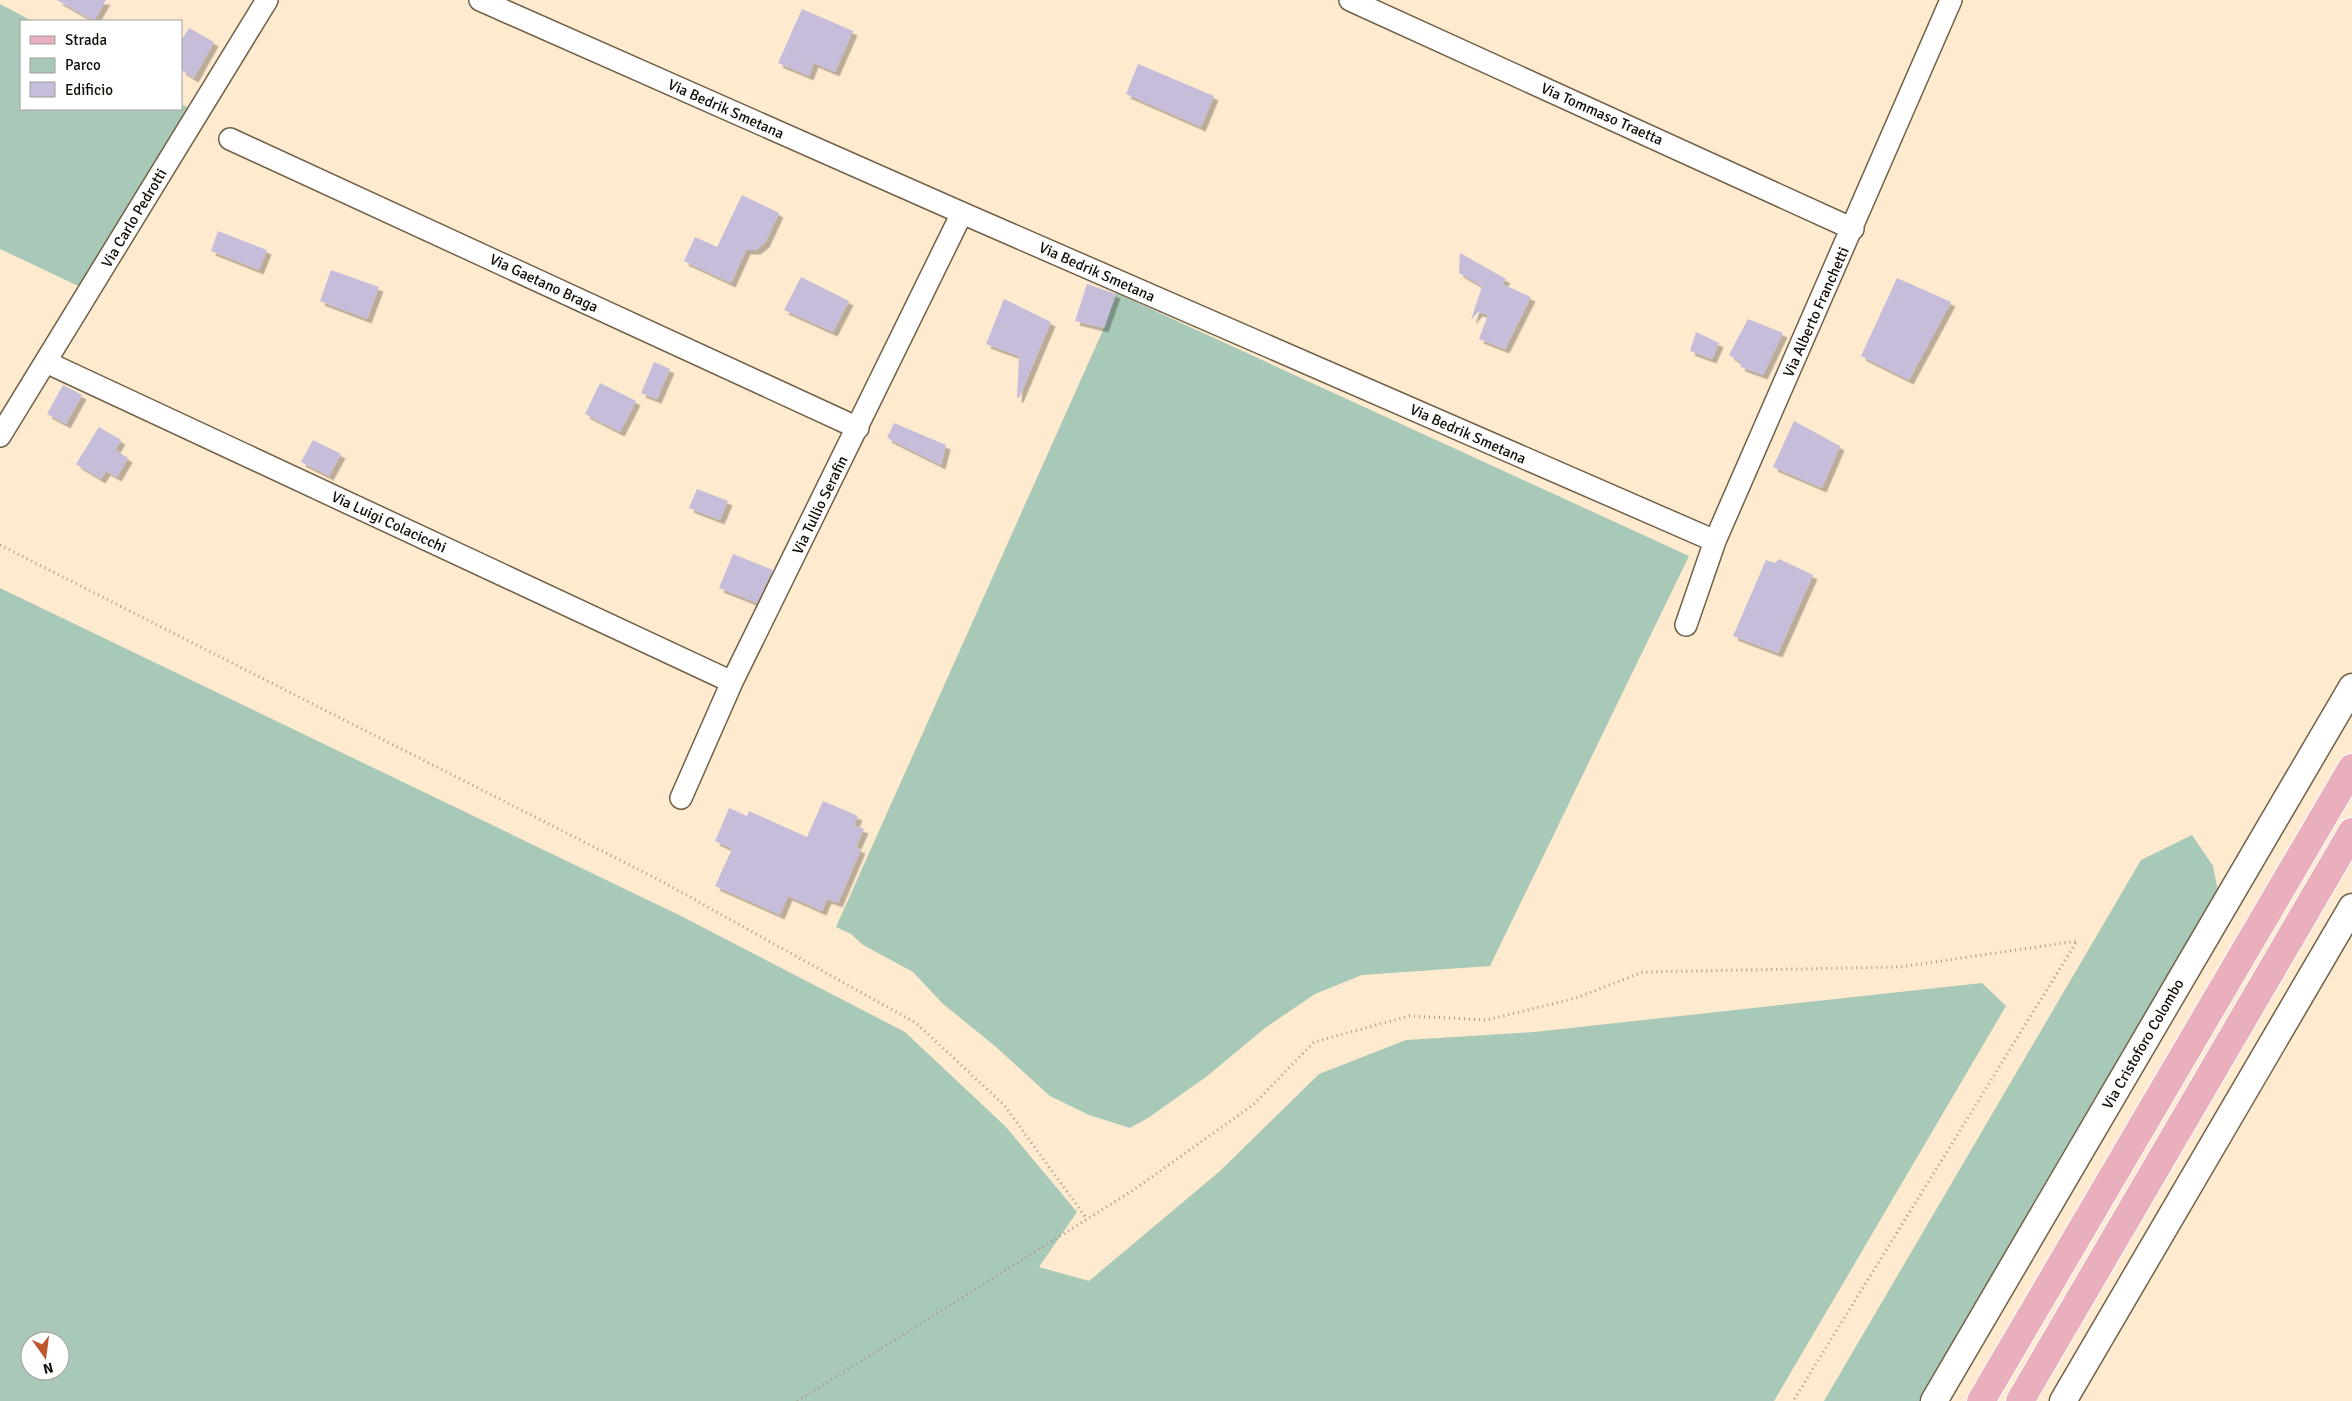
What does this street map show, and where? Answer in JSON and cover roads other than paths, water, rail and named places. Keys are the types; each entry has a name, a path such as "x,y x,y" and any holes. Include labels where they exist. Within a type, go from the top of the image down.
{"main road":[{"path":"1981,1401 2352,768"},
{"path":"2020,1401 2352,832"}],"street":[{"name":"Via Carlo Pedrotti","path":"0,436 267,0"},
{"name":"Via Bedrik Smetana","path":"480,0 962,213 1715,541"},
{"name":"Via Tommaso Traetta","path":"1350,0 1853,229"},
{"name":"Via Alberto Franchetti","path":"1686,625 1715,541 1853,229 1951,0"},
{"name":"Via Gaetano Braga","path":"230,139 858,428"},
{"name":"Via Tullio Serafin","path":"681,798 732,682 962,213"},
{"name":"Via Luigi Colacicchi","path":"46,362 732,682"},
{"name":"Via Cristoforo Colombo","path":"1934,1401 2352,687"},
{"path":"2063,1401 2352,907"}]}
